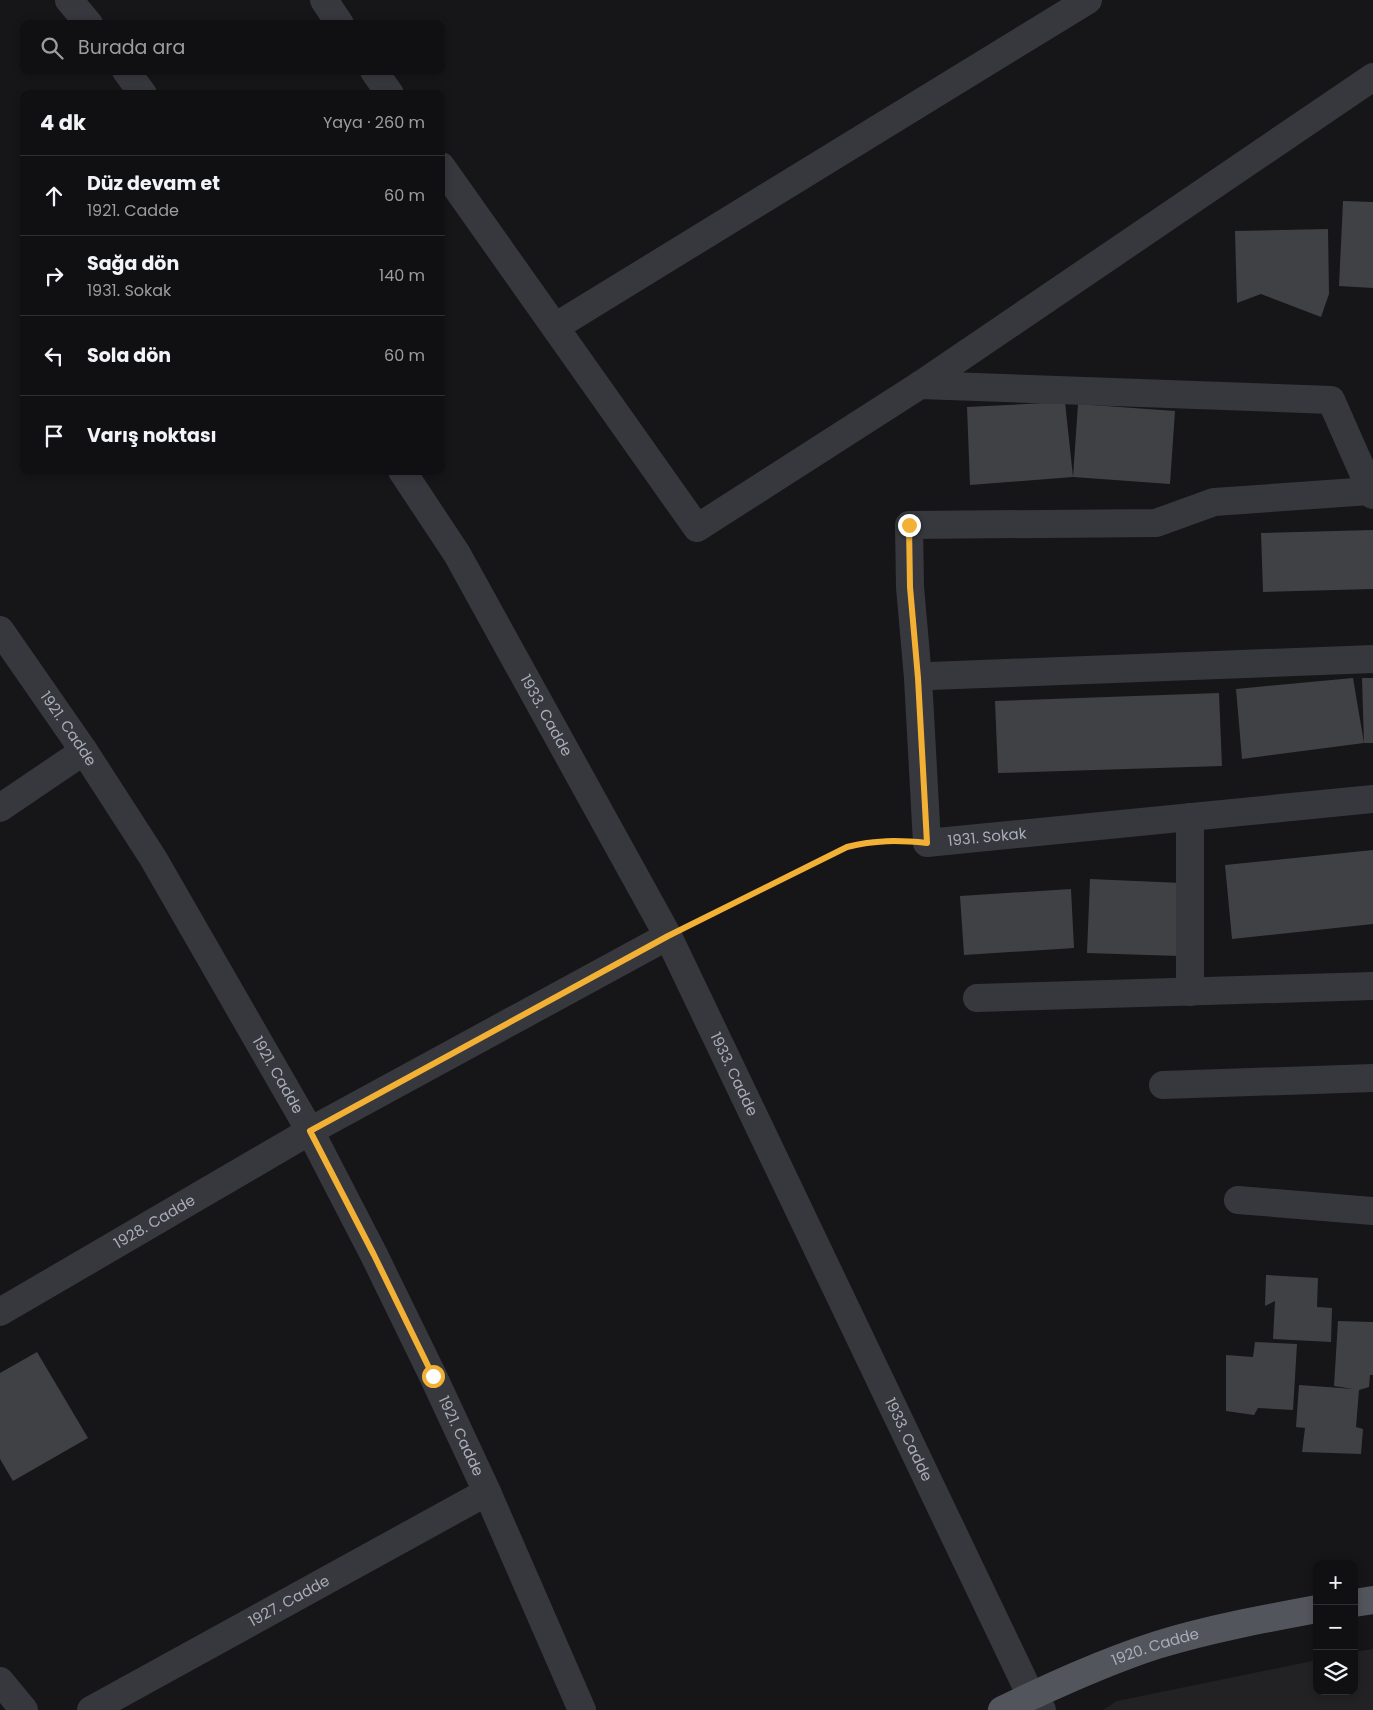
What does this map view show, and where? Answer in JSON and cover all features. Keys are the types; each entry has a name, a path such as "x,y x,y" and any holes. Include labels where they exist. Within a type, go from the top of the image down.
{"main road":[{"path":"1358,1602 1373,1600"},
{"name":"1920. Cadde","path":"1002,1710 1036,1703 1091,1670 1156,1646 1218,1628 1313,1610"}],"street":[{"path":"70,0 86,20"},
{"path":"324,0 337,20"},
{"path":"555,327 1088,0"},
{"path":"129,75 140,90"},
{"path":"377,75 387,90"},
{"path":"445,172 697,528 920,385 1373,77"},
{"path":"920,385 1331,400 1371,493 1214,502 1156,523 909,525 910,587 918,678 927,843"},
{"name":"1933. Cadde","path":"405,475 457,554 668,936 1036,1703"},
{"name":"1921. Cadde","path":"0,630 84,751 153,858 310,1131 378,1264 487,1492 582,1710"},
{"path":"918,678 1373,659"},
{"path":"0,808 84,751"},
{"name":"1931. Sokak","path":"927,843 1373,799"},
{"path":"1190,817 1190,992"},
{"path":"310,1131 668,936"},
{"path":"977,998 1373,986"},
{"path":"1163,1084 1373,1078"},
{"name":"1928. Cadde","path":"0,1312 310,1131"},
{"path":"1238,1200 1373,1211"},
{"name":"1927. Cadde","path":"91,1710 487,1492"},
{"path":"0,1681 24,1710"}],"path":[{"name":"1931. Sokak","path":"668,936 847,847 869,841 899,840 927,843"}],"shaded area":[{"path":"1373,1649 1373,1710 1103,1710 1117,1701 1313,1661 1313,1695 1358,1695 1358,1651"}],"building":[{"path":"1343,201 1373,202 1373,288 1339,286"},
{"path":"1328,229 1329,294 1321,317 1261,294 1237,303 1235,231"},
{"path":"1065,402 1073,477 970,485 967,407"},
{"path":"1078,404 1175,411 1170,484 1073,477"},
{"path":"1373,530 1373,589 1263,592 1261,533"},
{"path":"1353,678 1364,743 1242,759 1236,689"},
{"path":"1362,678 1373,678 1373,743 1364,743"},
{"path":"1219,693 1222,766 998,773 995,701"},
{"path":"1373,850 1373,924 1232,939 1225,865"},
{"path":"1090,879 1182,883 1179,956 1087,953"},
{"path":"1071,889 1074,948 964,955 960,896"},
{"path":"1266,1275 1318,1278 1317,1307 1332,1308 1331,1342 1273,1339 1275,1301 1265,1306"},
{"path":"1338,1321 1373,1322 1373,1375 1370,1375 1369,1387 1359,1390 1356,1427 1363,1429 1361,1454 1302,1452 1305,1428 1296,1427 1299,1385 1354,1389 1334,1386"},
{"path":"1255,1342 1297,1344 1293,1410 1258,1408 1254,1415 1226,1411 1226,1355 1253,1357"},
{"path":"37,1352 88,1438 13,1481 0,1459 0,1373"}],"route":[{"path":"433,1376 374,1255 310,1131 668,936 847,847 869,841 899,840 927,843 918,678 910,587 909,525"}]}
